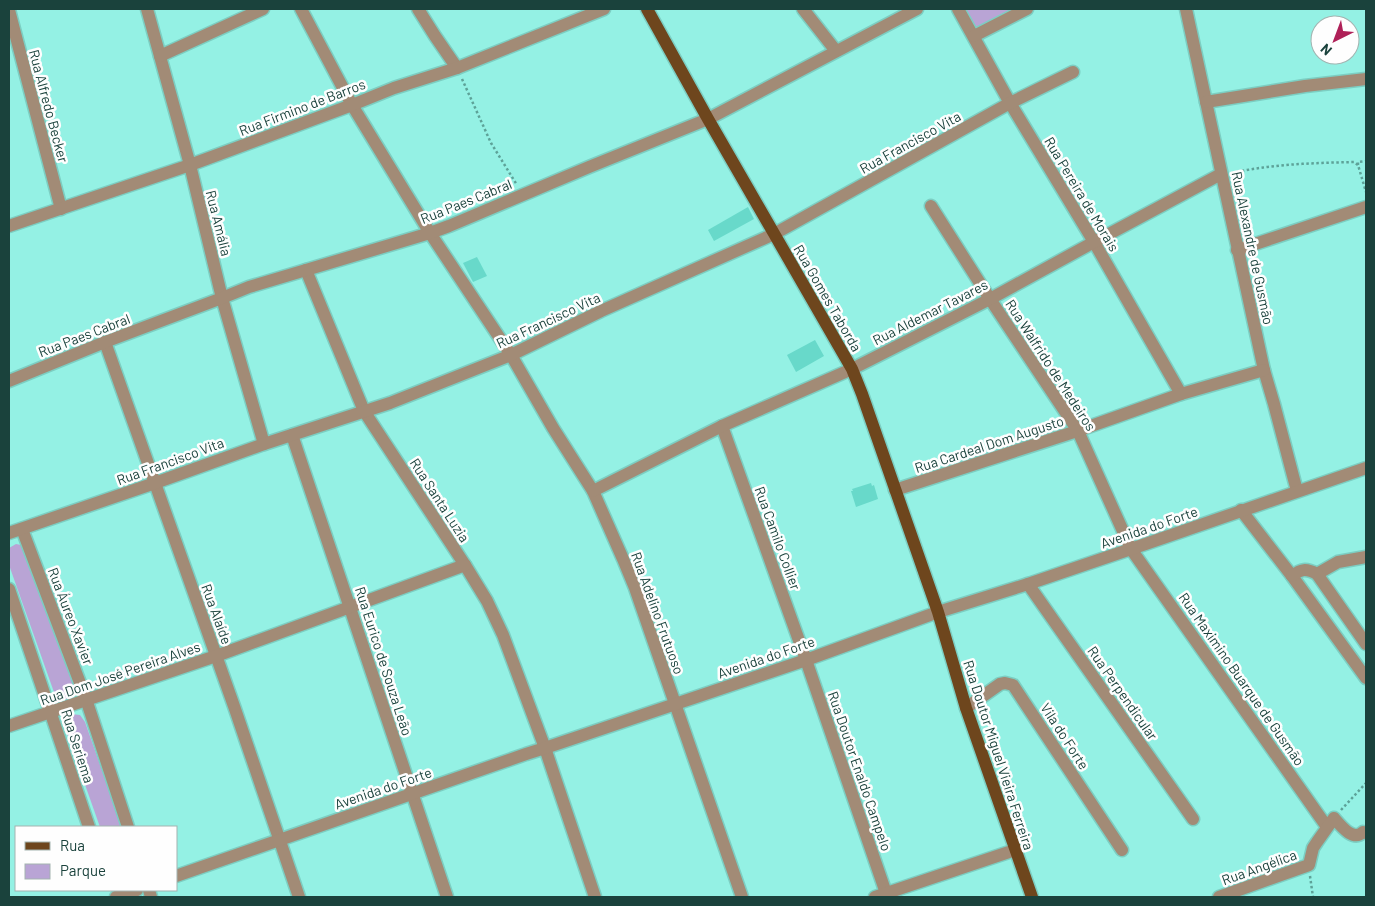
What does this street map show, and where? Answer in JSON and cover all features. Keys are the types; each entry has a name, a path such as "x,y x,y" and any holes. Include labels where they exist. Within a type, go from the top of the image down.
{"main road":[{"name":"Rua Gomes Taborda","path":"647,9 852,369 939,616"},
{"name":"Rua Doutor Miguel Vieira Ferreira","path":"939,616 966,708 1032,897"}],"street":[{"name":"Rua Amália","path":"147,9 190,165 222,298 264,444"},
{"path":"160,56 263,9"},
{"name":"Rua Adelino Frutuoso","path":"301,9 352,105 430,233 511,355 592,491 635,588 742,897"},
{"path":"418,9 457,68"},
{"name":"Rua Firmino de Barros","path":"9,226 190,165 394,88 457,68 604,9"},
{"path":"803,9 836,51"},
{"name":"Rua Paes Cabral","path":"9,381 249,287 430,233 708,119 917,9"},
{"name":"Rua Pereira de Morais","path":"958,9 1010,103 1094,242 1182,394"},
{"path":"974,36 1028,9"},
{"name":"Rua Alexandre de Gusmão","path":"1186,9 1264,370 1297,491"},
{"name":"Rua Alfredo Becker","path":"9,10 60,209"},
{"name":"Rua Francisco Vita","path":"9,533 155,484 264,444 390,403 511,355 600,311 774,234 1010,103 1073,72"},
{"path":"1206,102 1305,86 1366,79"},
{"name":"Rua Aldemar Tavares","path":"592,491 722,426 852,369 990,299 1222,175"},
{"name":"Rua Walfrido de Medeiros","path":"931,206 1078,431 1131,549"},
{"path":"1237,250 1366,207"},
{"name":"Rua Santa Luzia","path":"306,270 364,411 465,565 487,602 503,635 545,748 595,897"},
{"name":"Rua Alaíde","path":"105,342 299,897"},
{"name":"Rua Cardeal Dom Augusto","path":"895,490 1078,431 1182,394 1264,370"},
{"name":"Rua Camilo Collier","path":"722,426 806,660"},
{"name":"Rua Eurico de Souza Leão","path":"292,435 447,897"},
{"name":"Avenida do Forte","path":"178,875 412,793 939,616 1366,468"},
{"path":"1241,510 1292,576 1366,678"},
{"name":"Rua Áureo Xavier","path":"22,529 86,699 128,826"},
{"name":"Rua Maximino Buarque de Gusmão","path":"1131,549 1330,823 1356,836 1363,832 1366,833"},
{"path":"1317,574 1338,562 1366,557"},
{"name":"Rua Dom José Pereira Alves","path":"9,726 216,656 465,565"},
{"path":"1292,576 1305,569 1317,574 1366,644"},
{"name":"Rua Perpendicular","path":"1028,584 1193,819"},
{"name":"Rua Seriema","path":"9,588 89,826"},
{"name":"Rua Doutor Enaldo Campelo","path":"806,660 880,895"},
{"name":"Vila do Forte","path":"966,708 1000,684 1009,683 1014,685 1122,850"},
{"name":"Rua Angélica","path":"1219,897 1309,865 1313,848 1330,823"},
{"path":"880,895 1015,850"},
{"path":"116,897 134,891"}],"path":[{"path":"457,68 491,143 523,194"},
{"path":"1358,165 1358,162 1366,161"},
{"path":"1222,175 1302,163 1354,162 1358,165 1366,192"},
{"path":"1330,823 1366,784"},
{"name":"Rua Angélica","path":"1309,865 1313,897"}],"green space":[{"path":"966,9 1016,9 976,29"},
{"path":"16,544 25,547 74,686 73,694 68,700 62,700 55,695 9,565 9,548"},
{"path":"71,714 80,715 85,722 122,826 100,826 65,728 66,720"}],"building":[{"path":"748,207 754,219 714,241 708,230"},
{"path":"477,257 487,276 473,282 463,263"},
{"path":"815,340 824,356 796,372 787,355"},
{"path":"871,483 872,486 874,485 878,499 856,507 852,489"}]}
